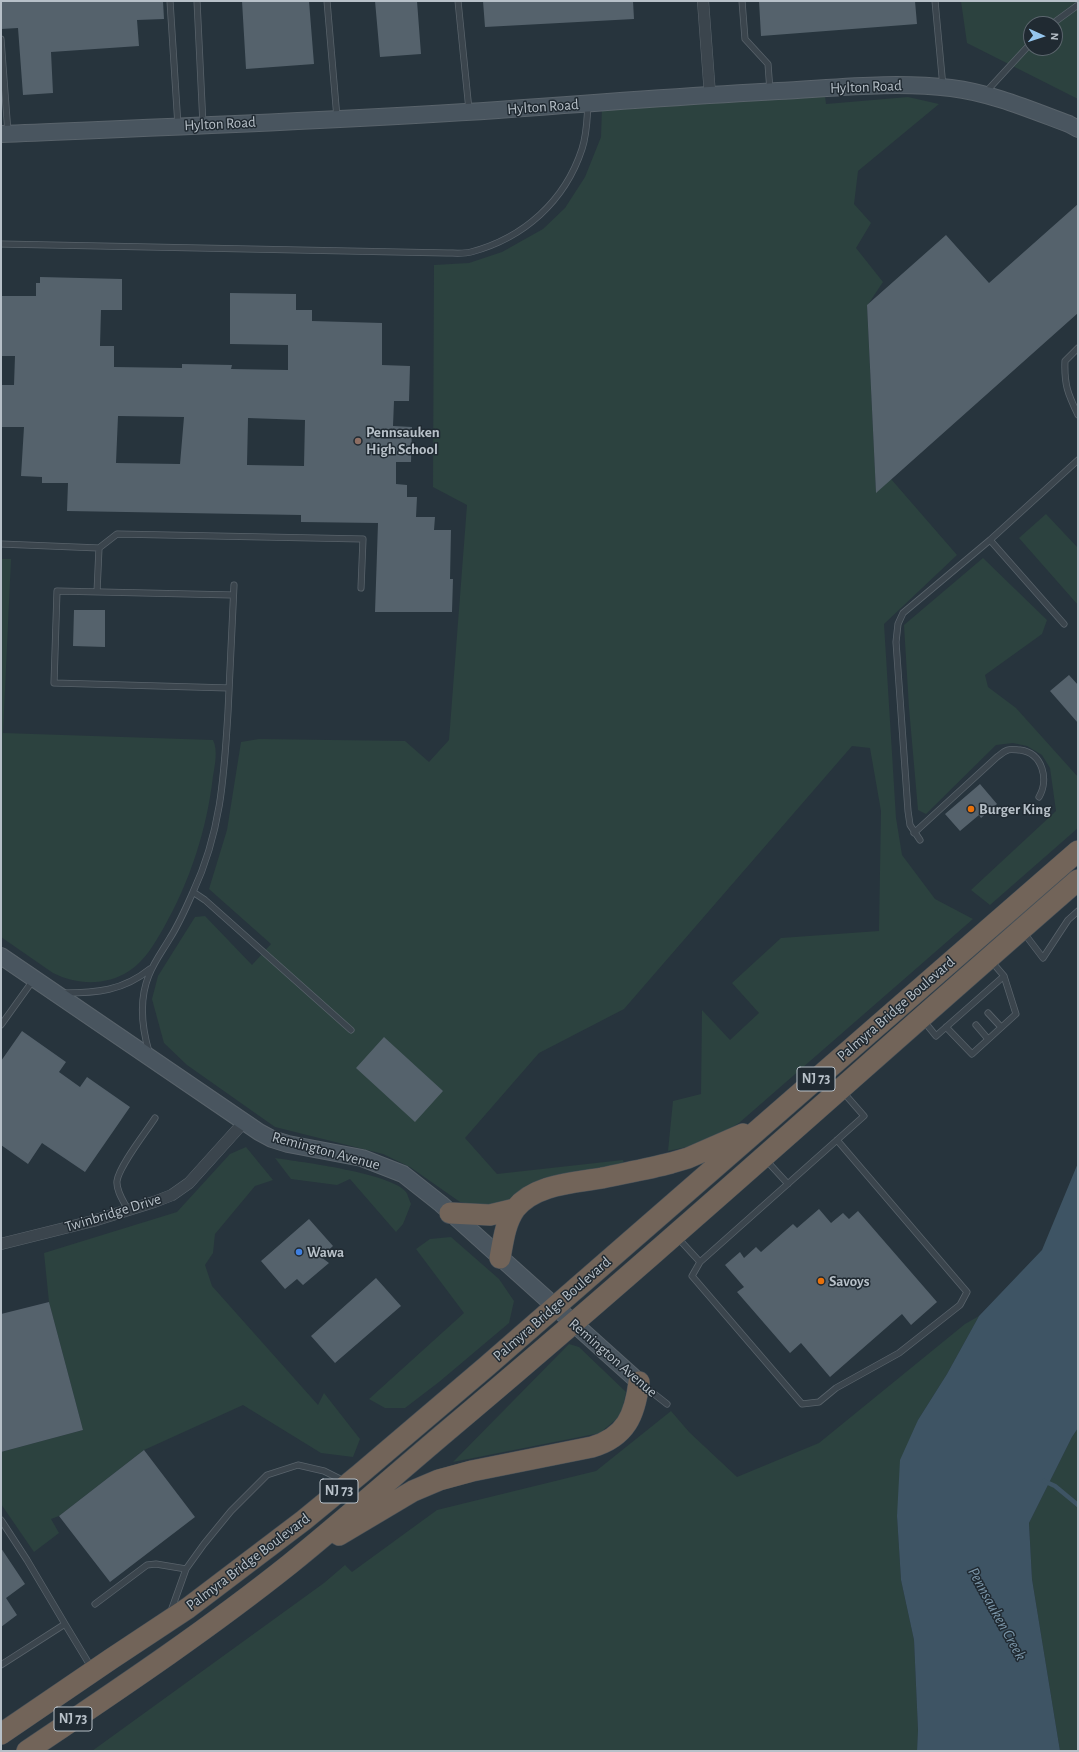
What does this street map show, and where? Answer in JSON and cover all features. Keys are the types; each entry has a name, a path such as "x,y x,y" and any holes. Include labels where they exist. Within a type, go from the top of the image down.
{"highway":[{"name":"Palmyra Bridge Boulevard","path":"1,1734 223,1582 348,1483 554,1307 1078,851"},
{"name":"Palmyra Bridge Boulevard","path":"27,1751 120,1688 211,1623 290,1563 574,1324 676,1236 920,1017 1078,881"},
{"path":"500,1258 506,1227 515,1209 523,1201 542,1191 688,1158 765,1123"},
{"path":"450,1213 490,1215 515,1209"},
{"path":"290,1563 400,1498 426,1485 453,1476 592,1447 610,1440 626,1425 631,1416 636,1401 639,1382"},
{"path":"54,1751 120,1688"}],"street":[{"path":"703,1 710,95"},
{"name":"Hylton Road","path":"4,133 203,126 470,112 770,91 917,85 943,87 984,94 1069,124 1078,129"},
{"name":"Remington Avenue","path":"1,956 272,1140 362,1158 403,1174 450,1213 639,1382"},
{"name":"Twinbridge Drive","path":"1,1244 128,1210 172,1195 189,1183 244,1122"}],"lane":[{"path":"170,1 178,127"},
{"path":"197,1 203,126"},
{"path":"327,1 337,118"},
{"path":"458,1 470,112"},
{"path":"742,1 745,39 768,64 770,91"},
{"path":"935,1 943,87"},
{"path":"1063,16 1078,5"},
{"path":"1,39 4,133"},
{"path":"984,94 1023,52"},
{"path":"1,244 470,252 505,240 535,220 552,203 568,181 582,148 587,129 588,103"},
{"path":"1078,348 1065,361 1064,373 1066,389 1078,415"},
{"path":"920,840 910,825 908,811 896,642 898,624 903,613 990,540 1078,460"},
{"path":"1,544 99,548 117,534 363,539 361,588"},
{"path":"990,540 1064,624"},
{"path":"97,592 99,548"},
{"path":"151,1058 144,1032 143,1002 145,986 152,968 171,937 193,892 207,858 220,809 225,763 234,585"},
{"path":"229,688 54,683 57,591 233,595"},
{"path":"914,833 997,757 1008,750 1028,752 1036,757 1040,763 1044,778 1039,797"},
{"path":"193,892 205,900 351,1030"},
{"path":"1021,929 1043,958 1068,920 1078,911"},
{"path":"946,1027 972,1054 1016,1014 1004,976 988,958"},
{"path":"54,992 100,992 140,978 152,968"},
{"path":"920,1017 936,1036 964,1013 1004,976"},
{"path":"1,1025 34,979"},
{"path":"988,1013 1001,1027"},
{"path":"976,1025 988,1039"},
{"path":"837,1140 966,1292 960,1305 899,1353 836,1388 819,1402 802,1404 692,1276 700,1262 788,1184 837,1140 864,1116 840,1089"},
{"path":"128,1210 120,1193 117,1182 120,1171 155,1118"},
{"path":"764,1158 788,1184"},
{"path":"676,1236 700,1262"},
{"name":"Remington Avenue","path":"639,1382 667,1404"},
{"path":"166,1622 186,1569 231,1511 267,1475 298,1465 324,1471 348,1483"},
{"path":"1,1520 27,1560 93,1671"},
{"path":"95,1604 147,1564 186,1569"},
{"path":"1,1665 65,1624"}],"green space":[{"path":"961,1 1078,1 1078,99 967,43"},
{"path":"824,87 826,104 908,97 939,104 858,171 854,204 871,223 856,248 883,282 867,306 876,492 891,479 957,555 884,624 896,818 902,855 935,899 973,919 739,1123 706,1143 668,1151 673,1101 701,1094 702,1010 730,1040 759,1013 732,983 781,938 879,931 881,811 870,748 852,746 624,1009 539,1053 465,1138 497,1174 623,1160 624,1164 543,1178 506,1202 486,1207 460,1202 410,1167 383,1154 275,1127 187,1065 164,1043 152,999 158,976 195,917 205,916 252,965 271,944 209,889 227,830 241,742 259,739 405,741 429,762 449,740 467,505 433,487 434,265 469,263 502,252 543,229 565,208 585,177 601,137 602,107"},
{"path":"1046,514 1078,548 1078,605 1019,538"},
{"path":"983,558 1047,620 1042,634 985,675 988,687 1016,708 1078,777 1078,828 990,905 971,890 1056,811 1050,768 1042,755 1027,746 1013,743 996,745 926,814 918,810 909,708 904,625"},
{"path":"1,559 11,559 3,733 213,740 215,744 215,762 202,835 181,893 173,911 153,946 140,962 129,971 111,979 82,982 62,977 53,973 1,937"},
{"path":"246,1147 273,1180 255,1186 215,1234 213,1253 205,1265 212,1286 318,1405 324,1393 360,1439 353,1457 321,1453 243,1405 144,1450 59,1516 51,1519 59,1533 34,1552 1,1504 1,1452 83,1430 49,1302 44,1253 177,1212 230,1154"},
{"path":"275,1158 345,1169 383,1179 397,1185 406,1192 411,1204 403,1224 396,1232 350,1179 337,1185 291,1179"},
{"path":"451,1237 499,1279 514,1301 509,1323 439,1382 405,1408 385,1408 369,1399 464,1313 416,1249 430,1239"},
{"path":"979,1316 947,1374 918,1420 897,1516 901,1580 914,1640 918,1730 917,1751 92,1751 324,1583 345,1565 352,1572 437,1510 596,1471 671,1411 689,1432 737,1477 819,1443 965,1324"},
{"path":"569,1344 579,1347 626,1392 621,1415 600,1433 453,1462"},
{"path":"1078,1428 1078,1751 1060,1751 1032,1579 1029,1523 1072,1437"}],"water":[{"name":"Pennsauken Creek","path":"1078,1163 1078,1428 1072,1437 1029,1523 1032,1579 1060,1751 917,1751 918,1730 914,1640 901,1580 897,1516 900,1460 918,1420 947,1374 979,1316 1042,1250"}],"building":[{"path":"1,1 163,1 164,19 137,20 139,46 51,52 53,93 23,95 18,28 1,29"},
{"path":"242,1 309,1 314,64 246,69"},
{"path":"375,1 417,1 421,54 380,57"},
{"path":"483,1 633,1 634,19 485,27"},
{"path":"759,1 915,1 917,24 761,36"},
{"path":"1078,204 1078,313 876,493 867,305 946,235 989,283"},
{"name":"Pennsauken High School","path":"40,277 122,279 122,310 101,310 100,346 114,346 114,367 182,368 182,364 232,365 231,369 288,370 288,345 230,344 230,293 296,294 296,310 312,310 312,321 382,323 382,365 410,366 409,401 394,401 393,426 412,427 411,462 396,462 396,484 407,485 407,497 417,497 416,517 435,517 434,530 451,530 450,579 453,579 452,612 375,612 378,523 301,522 301,515 67,511 68,483 42,483 42,477 21,476 24,427 1,427 1,385 14,385 15,356 1,356 1,296 36,296 36,283 40,283","holes":["118,416 184,417 180,464 116,463","248,418 305,420 304,466 247,465"]},
{"path":"74,610 105,610 105,647 73,646"},
{"path":"1069,675 1078,685 1078,723 1050,691"},
{"name":"Burger King","path":"980,784 997,804 981,818 979,815 960,831 945,814"},
{"path":"22,1031 66,1062 59,1072 80,1087 87,1077 130,1107 85,1172 42,1143 28,1164 1,1145 1,1061"},
{"path":"384,1037 443,1091 415,1122 356,1068"},
{"path":"819,1209 831,1223 843,1213 849,1219 858,1211 937,1302 911,1325 902,1314 830,1377 801,1343 790,1353 737,1292 744,1287 725,1265 740,1252 744,1258 756,1247 761,1252 793,1224 797,1228"},
{"name":"Wawa","path":"309,1219 333,1246 321,1257 329,1263 303,1285 297,1279 285,1289 261,1261"},
{"name":"Wawa","path":"376,1278 401,1306 335,1363 311,1336"},
{"path":"49,1302 83,1430 1,1452 1,1314"},
{"path":"144,1450 195,1517 110,1582 59,1516"},
{"path":"1,1548 25,1584 6,1598 17,1615 1,1627"}],"waterway":[{"path":"1044,1481 1055,1486 1078,1505"}],"place":[{"name":"Pennsauken High School","path":"358,441"},
{"name":"Burger King","path":"971,809"},
{"name":"Wawa","path":"299,1252"},
{"name":"Savoys","path":"821,1281"}]}
